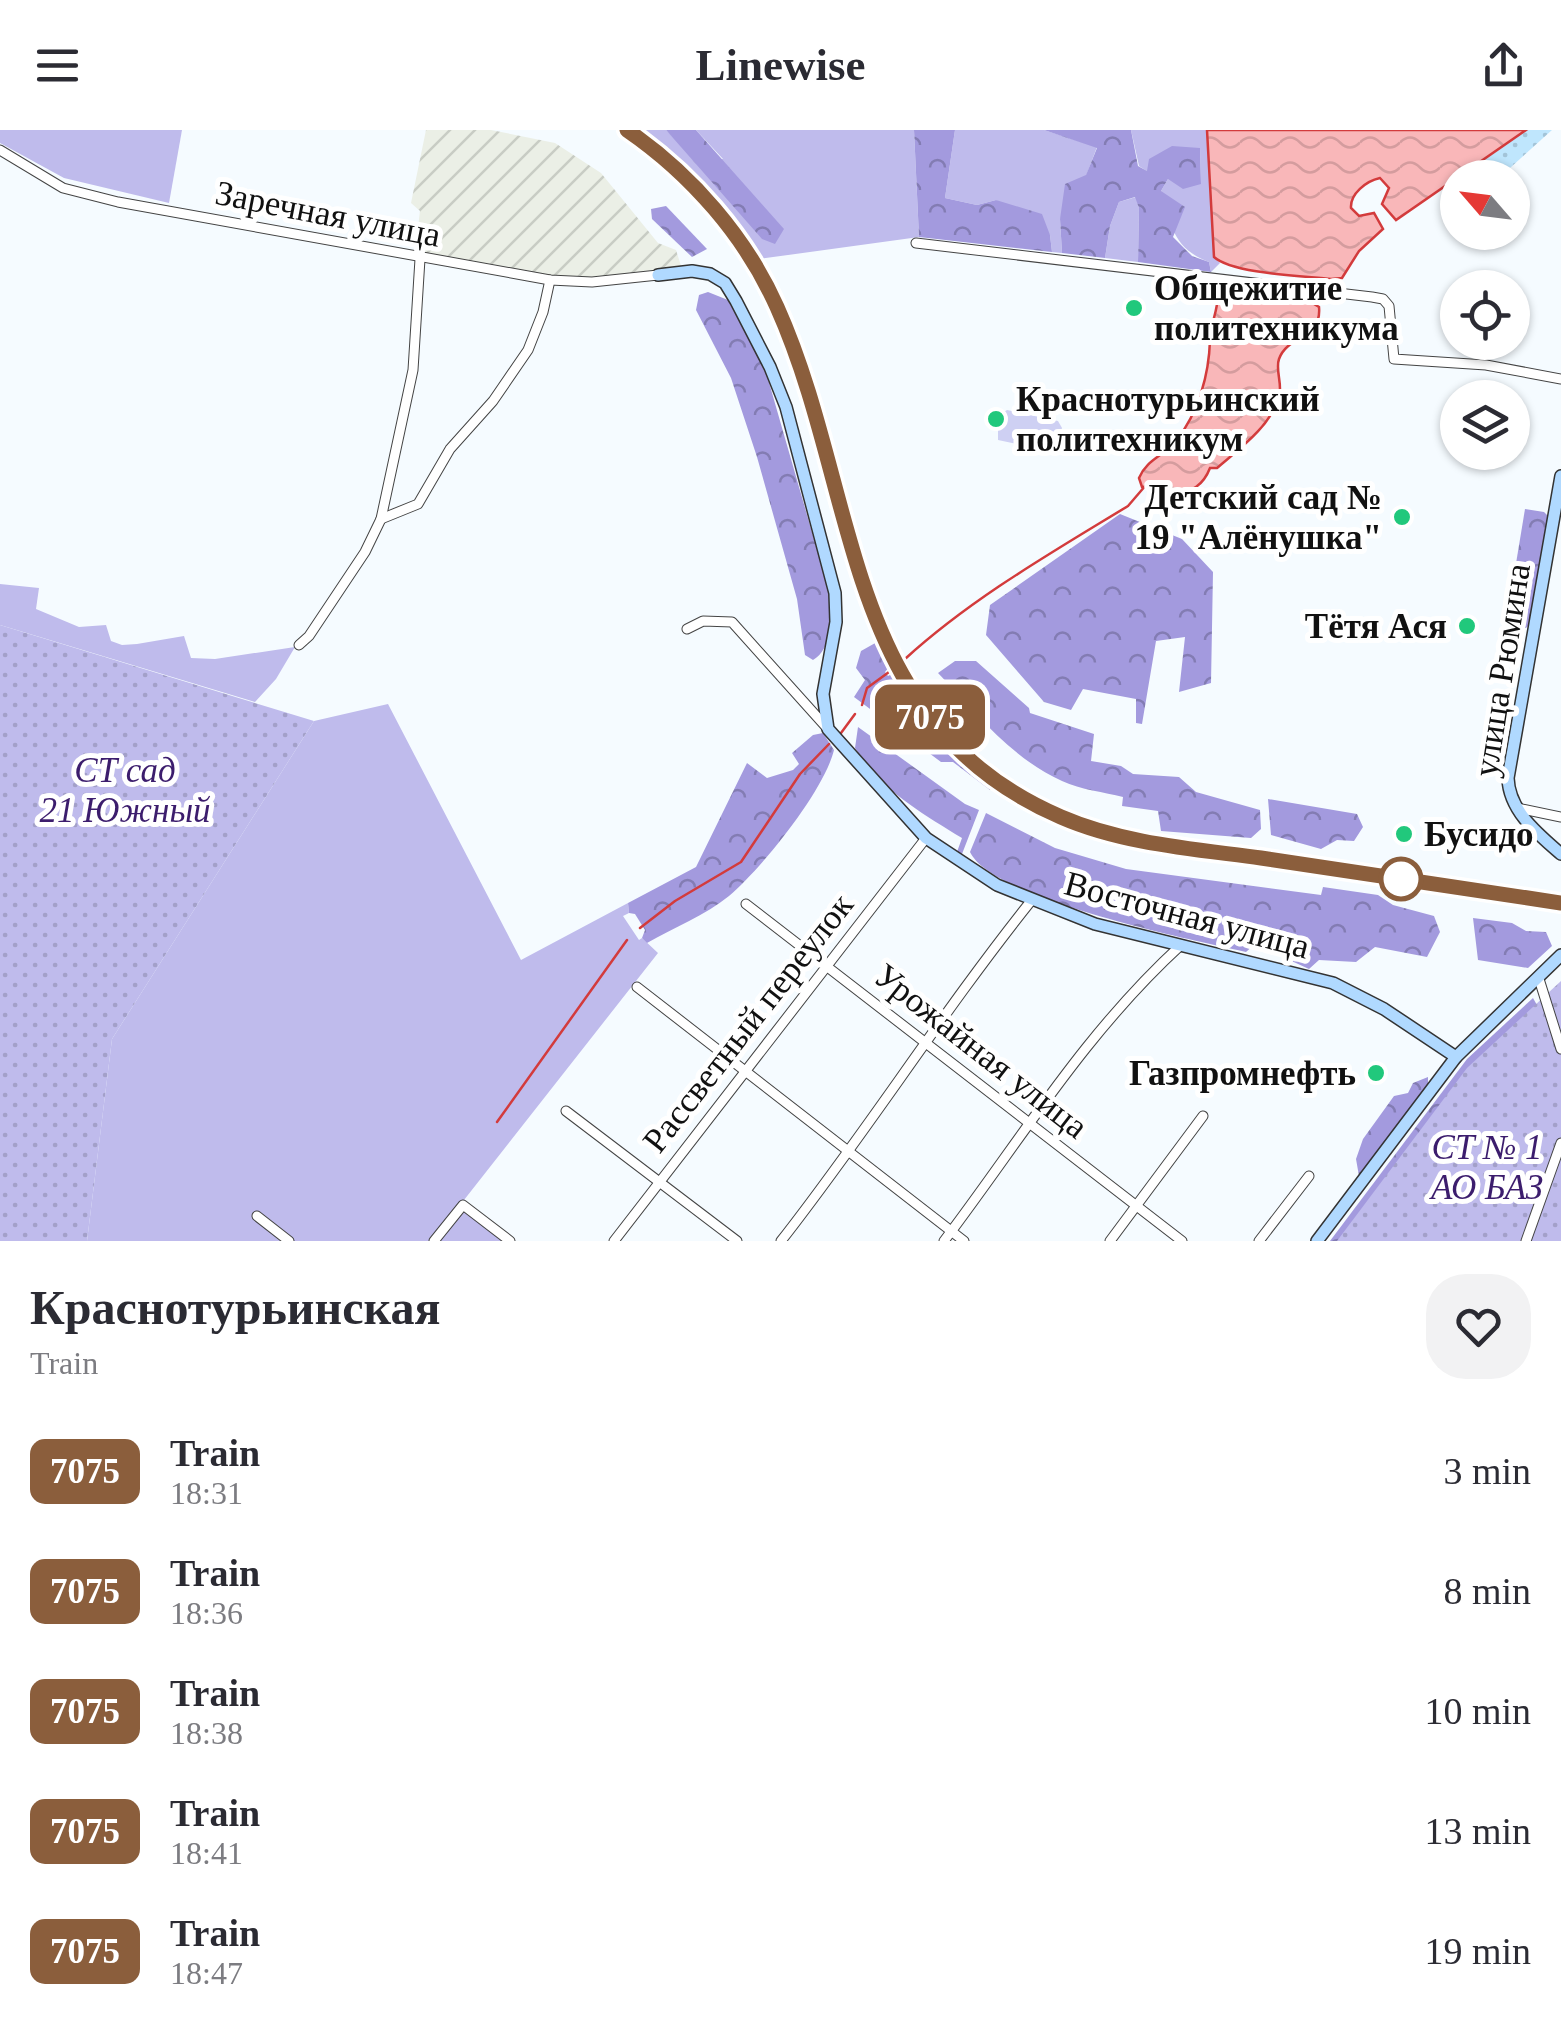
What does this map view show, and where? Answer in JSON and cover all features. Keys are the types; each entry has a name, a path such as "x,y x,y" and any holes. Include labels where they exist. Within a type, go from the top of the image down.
{"street":[{"name":"Заречная улица","path":"0,150 27,170 63,188 118,202 550,280 592,282 658,276"},
{"path":"916,243 1372,297 1389,306 1394,358 1486,365 1561,379"},
{"path":"299,645 365,552 381,519 413,370 420,259"},
{"path":"658,276 692,272 710,274 725,283 770,367 786,407 835,593 835,635 823,694 828,729"},
{"path":"381,519 418,504 450,449 493,402 528,350 550,280"},
{"name":"улица Рюмина","path":"1561,476 1508,778 1510,798 1561,854"},
{"path":"688,628 704,621 732,622 828,729"},
{"name":"Восточная улица","path":"828,729 926,838 985,878 1031,901 1096,924 1333,983 1456,1056"},
{"path":"1517,808 1561,817"},
{"name":"Рассветный переулок","path":"614,1241 926,838"},
{"path":"781,1241 1031,901"},
{"name":"Урожайная улица","path":"746,904 1182,1241"},
{"path":"944,1241 1028,1122 1146,977 1181,945"},
{"path":"1317,1241 1456,1056 1561,955"},
{"path":"1539,979 1561,1049"},
{"path":"636,986 964,1241"},
{"path":"566,1110 736,1241"},
{"path":"1110,1241 1202,1116"},
{"path":"1526,1241 1561,1143"},
{"path":"1259,1241 1309,1176"},
{"path":"434,1241 463,1205 510,1241"},
{"path":"257,1216 289,1241"}],"shaded area":[{"path":"426,130 491,130 555,143 601,173 658,243 676,250 682,269 591,279 550,278 415,252 420,211 411,203"},
{"path":"1007,410 1058,421 1062,428 1056,449 1049,451 998,440 998,416"}],"green space":[{"path":"0,130 182,130 169,203 64,178 0,143"},
{"path":"636,130 666,130 694,158 723,159 696,130 914,130 919,237 759,259 702,190"},
{"path":"666,130 696,130 784,229 775,244 762,239"},
{"path":"914,130 955,130 945,198 977,205 996,200 1042,214 1052,252 919,237"},
{"path":"955,130 1044,130 1097,147 1086,176 1060,219 1062,253 1052,252 1050,235 996,200 977,205 945,198"},
{"path":"1044,130 1131,130 1138,166 1147,171 1149,159 1172,146 1200,148 1201,184 1183,189 1168,179 1161,191 1185,207 1173,237 1192,256 1209,262 1211,272 1138,262 1139,208 1135,197 1119,202 1105,258 1062,253 1060,219 1065,184 1086,175 1097,148"},
{"path":"1131,130 1207,130 1214,257 1220,263 1211,272 1209,262 1188,250 1175,234 1161,191 1168,179 1201,184 1200,148 1148,172 1139,166"},
{"path":"1136,197 1138,262 1105,258 1119,202"},
{"path":"666,206 707,249 692,257 652,219 651,209"},
{"path":"708,292 728,300 766,372 832,602 827,642 813,660 805,655 797,599 731,378 696,310 699,295"},
{"path":"1525,509 1548,516 1526,628 1506,624"},
{"path":"1120,514 1182,539 1213,572 1211,683 1179,692 1185,637 1156,641 1142,724 1136,723 1136,699 1083,689 1071,710 1044,702 986,635 990,605"},
{"path":"0,584 39,588 36,609 79,627 106,625 111,641 122,645 184,636 191,658 215,659 295,647 276,679 255,702 0,625"},
{"name":"СТ сад 21 Южный","path":"0,625 314,721 112,1039 87,1241 0,1241"},
{"path":"877,642 889,667 885,672 888,676 892,674 932,731 997,786 990,790 953,762 941,762 854,697 865,680 856,668 861,651"},
{"path":"955,661 976,661 1030,713 1094,734 1091,761 1121,766 1133,774 1179,777 1196,792 1260,810 1261,829 1251,838 1161,831 1158,811 1122,806 1123,797 1062,781 1026,760 995,733 938,673"},
{"path":"388,704 521,960 628,903 629,913 623,916 639,940 642,938 658,953 464,1200 465,1211 505,1241 87,1241 112,1039 314,721"},
{"path":"858,727 979,810 962,854 957,852 962,838 902,799 865,763 855,748"},
{"path":"823,733 834,750 828,767 805,807 774,848 720,903 647,943 642,938 645,930 635,914 629,913 628,903 696,867 747,763 767,778 793,770 799,764 792,753 813,735"},
{"path":"1268,799 1357,814 1363,827 1354,841 1337,840 1321,849 1271,835"},
{"path":"986,813 1055,848 1126,869 1321,895 1323,887 1378,895 1393,905 1434,916 1440,932 1427,957 1375,947 1356,962 1319,960 1309,969 1272,952 1275,935 1266,934 1246,952 1141,927 1053,901 986,869 970,852"},
{"path":"1473,918 1546,932 1552,946 1528,968 1478,960"},
{"name":"СТ № 1 АО БАЗ","path":"1561,981 1561,1241 1337,1241 1467,1068"},
{"path":"1533,998 1542,1014 1398,1241 1330,1241 1467,1059"},
{"path":"1428,1077 1428,1086 1359,1176 1356,1159 1363,1139 1394,1096 1408,1093 1413,1083"}],"sand":[{"path":"1526,130 1552,130 1519,160 1485,160"}],"water":[{"path":"1207,130 1526,130 1483,160 1440,160 1440,190 1396,220 1382,204 1389,188 1380,178 1364,185 1353,198 1351,208 1359,216 1374,213 1383,229 1359,251 1342,278 1252,271 1214,257"},
{"path":"1232,288 1309,301 1319,307 1319,318 1310,331 1283,351 1278,363 1279,397 1269,418 1253,437 1217,468 1210,468 1192,489 1175,495 1160,486 1142,487 1142,472 1176,441 1197,405 1208,366 1218,295"}],"waterway":[{"path":"905,659 985,596 1128,506 1146,485"},
{"path":"862,705 867,688 889,672"},
{"path":"841,733 855,714"},
{"path":"640,928 675,901 741,862 800,774 829,744"},
{"path":"497,1122 627,940"}],"railway":[{"path":"627,130 673,166 714,209 764,281 805,379 866,593 894,658 931,718 983,770 1054,814 1126,838 1561,903"}],"train":[{"name":"7075","path":"627,130 658,153 708,202 754,264 792,341 877,627 910,691 936,726 982,770 1028,801 1092,830 1561,903"}],"place":[{"name":"Общежитие политехникума","path":"1134,308"},
{"name":"Краснотурьинский политехникум","path":"996,419"},
{"name":"Детский сад № 19 \"Алёнушка\"","path":"1402,517"},
{"name":"Тётя Ася","path":"1467,626"},
{"name":"Бусидо","path":"1404,834"},
{"name":"Газпромнефть","path":"1376,1073"}]}
